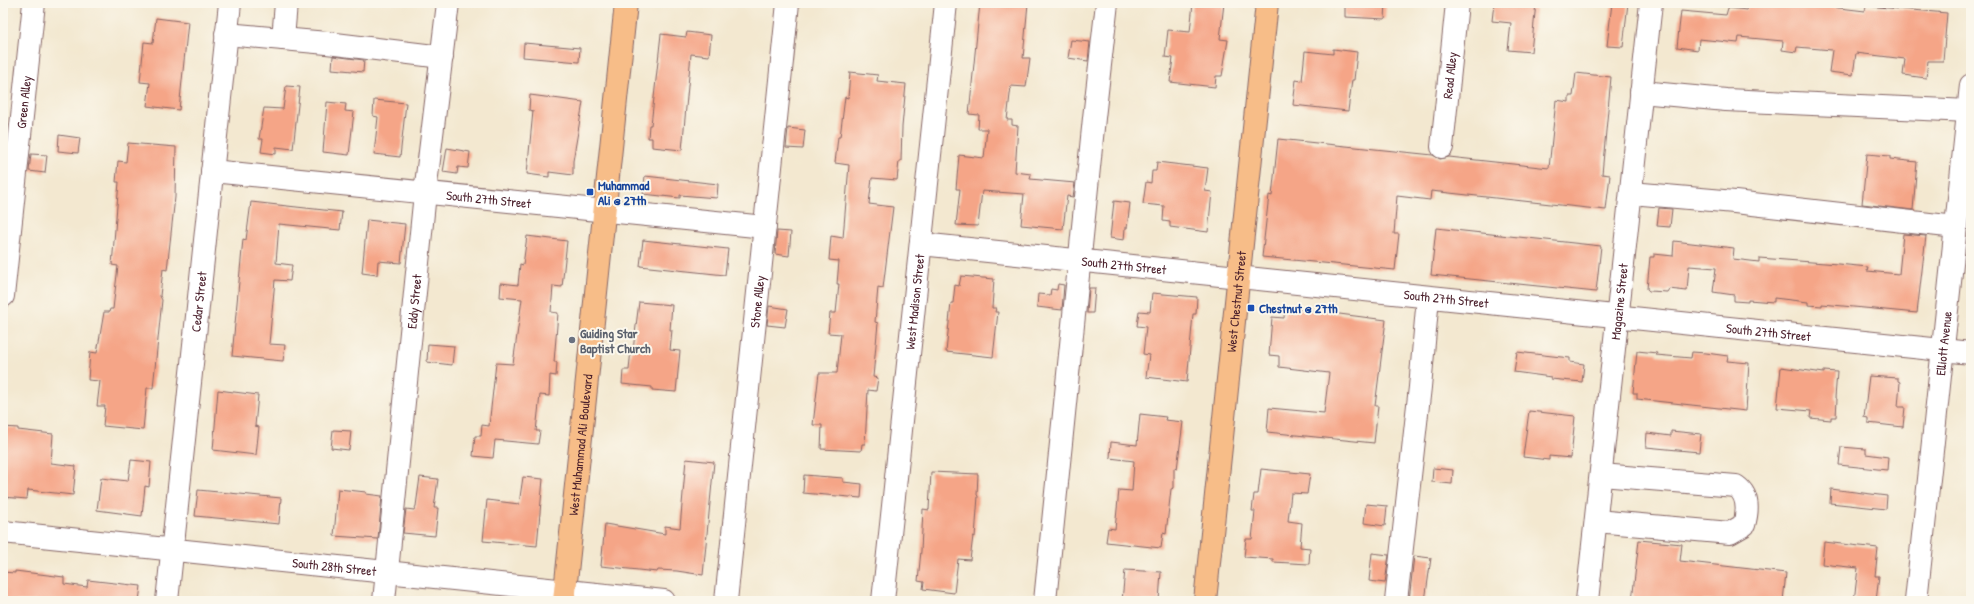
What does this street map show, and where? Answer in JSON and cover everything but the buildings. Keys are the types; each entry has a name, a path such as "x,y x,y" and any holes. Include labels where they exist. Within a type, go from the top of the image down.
{"main road":[{"name":"West Muhammad Ali Boulevard","path":"564,596 626,3"},
{"name":"West Chestnut Street","path":"1205,601 1267,3"}],"street":[{"name":"Green Alley","path":"3,296 34,3"},
{"name":"Cedar Street","path":"167,601 230,3"},
{"path":"283,39 286,3"},
{"name":"Eddy Street","path":"384,601 425,193 448,3"},
{"name":"Stone Alley","path":"726,601 788,3"},
{"name":"West Madison Street","path":"884,601 946,3"},
{"path":"1045,601 1107,3"},
{"name":"Read Alley","path":"1442,147 1457,3"},
{"name":"Magazine Street","path":"1588,601 1651,3"},
{"path":"226,34 442,57"},
{"name":"Elliott Avenue","path":"1916,601 1971,85"},
{"path":"1641,92 1726,100 1968,111"},
{"name":"South 27th Street","path":"212,171 765,226"},
{"path":"1631,193 1735,202 1956,227"},
{"name":"South 27th Street","path":"921,244 1971,353"},
{"path":"1396,601 1419,395 1428,297"},
{"path":"1596,521 1730,533 1744,525 1746,515 1746,500 1742,491 1736,486 1601,475"},
{"name":"South 28th Street","path":"3,532 387,572 564,596 664,601"}],"place":[{"name":"Muhammad Ali @ 27th","path":"590,192"},
{"name":"Chestnut @ 27th","path":"1251,308"},
{"name":"Guiding Star Baptist Church","path":"572,340"}]}
